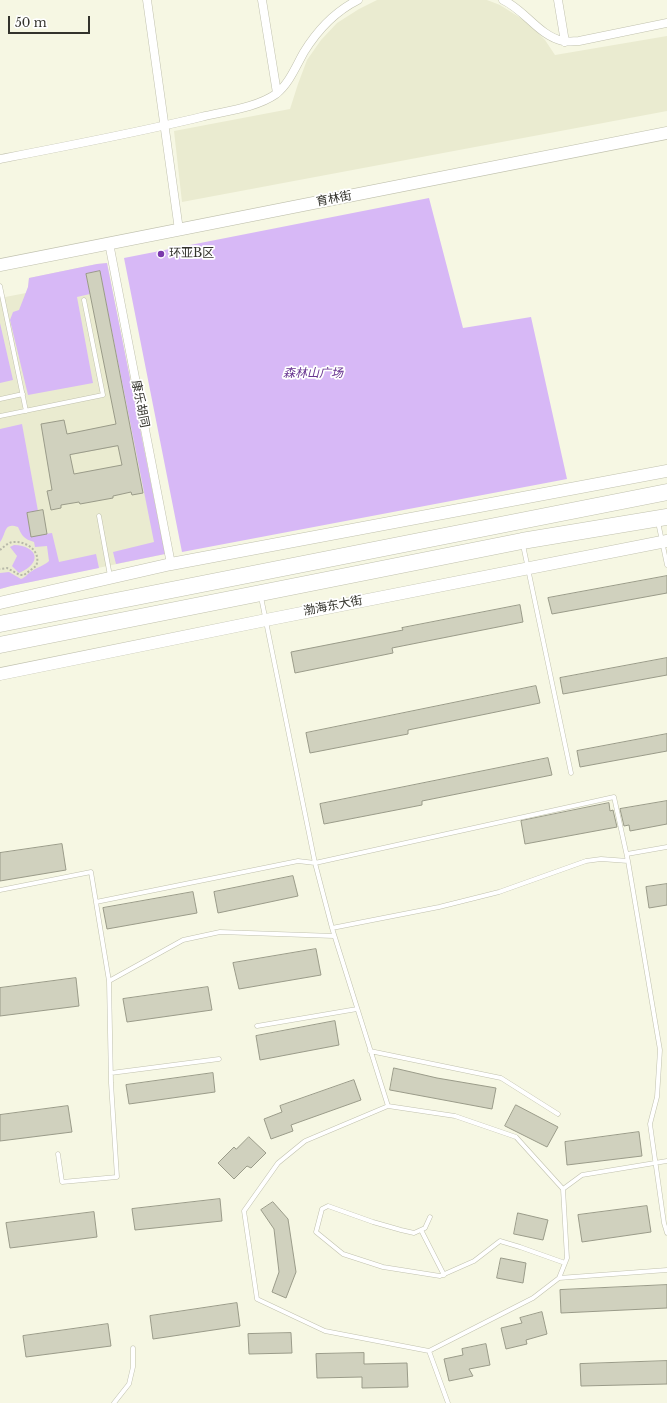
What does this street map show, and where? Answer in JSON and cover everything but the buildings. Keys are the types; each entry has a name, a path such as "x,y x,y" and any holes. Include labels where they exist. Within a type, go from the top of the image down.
{"highway":[{"path":"0,645 258,583 667,492"},
{"path":"0,624 662,518"}],"street":[{"path":"147,0 179,230"},
{"path":"262,0 277,93"},
{"path":"0,159 164,126 262,102 277,93 289,79 316,34 334,17 358,0"},
{"path":"503,0 526,15 549,35 564,42 579,41 667,23"},
{"path":"558,0 564,42"},
{"name":"育林街","path":"0,265 667,133"},
{"name":"康乐胡同","path":"109,243 171,564"},
{"path":"0,603 171,564 667,471"},
{"name":"渤海东大街","path":"0,674 665,541"}],"lane":[{"path":"0,286 26,411"},
{"path":"0,416 103,395 84,300"},
{"path":"0,398 23,394"},
{"path":"99,516 111,578"},
{"path":"662,518 667,565"},
{"path":"522,541 571,773"},
{"path":"258,583 315,864 334,936 388,1106"},
{"path":"96,902 298,861 315,864 614,797 628,861 660,1050 657,1097 650,1124 664,1223 667,1233"},
{"path":"626,854 667,847"},
{"path":"332,928 439,907 499,892 586,861 601,859 628,861"},
{"path":"0,890 91,872 109,981 111,1073 117,1177 62,1182 58,1154"},
{"path":"109,981 183,940 220,932 334,936"},
{"path":"257,1026 357,1009"},
{"path":"370,1051 501,1078 558,1114"},
{"path":"111,1073 219,1059"},
{"path":"388,1106 455,1116 516,1137 563,1189 567,1258 559,1278 533,1298 429,1351 325,1331 257,1299 244,1211 278,1163 305,1140 388,1106"},
{"path":"563,1189 582,1175 667,1161"},
{"path":"430,1217 425,1228 414,1232 373,1222 328,1206 322,1209 316,1232 343,1254 383,1267 440,1276 474,1261 500,1241 565,1263"},
{"path":"421,1230 444,1274"},
{"path":"559,1278 667,1270"},
{"path":"114,1403 129,1384 133,1367 133,1348"},
{"path":"429,1351 448,1403"}],"path":[{"path":"0,550 8,543 20,542 34,550 38,558 36,566 24,575 20,575 7,568 0,569"}],"shaded area":[{"path":"377,0 487,0 500,5 527,22 545,40 555,55 667,36 667,111 182,202 174,131 290,109 307,60 321,40 337,23"},
{"path":"107,263 165,554 0,589 0,298 26,293 29,278"}],"green space":[{"name":"森林山广场","path":"429,198 463,328 531,317 567,479 182,552 124,258"},
{"path":"107,263 165,554 116,564 113,552 154,542 100,271 86,274 90,294 77,297 93,383 28,395 10,320 13,312 19,310 28,287 29,278"},
{"path":"0,323 13,380 0,383"},
{"path":"22,424 38,511 27,513 31,536 52,533 59,562 96,554 99,568 0,589 0,573 9,572 21,579 49,561 47,546 35,547 34,542 24,537 18,527 8,527 0,542 0,429"},
{"path":"14,545 28,548 34,556 32,565 19,573 12,566 17,556 10,547"}],"place":[{"name":"环亚B区","path":"161,254"}]}
